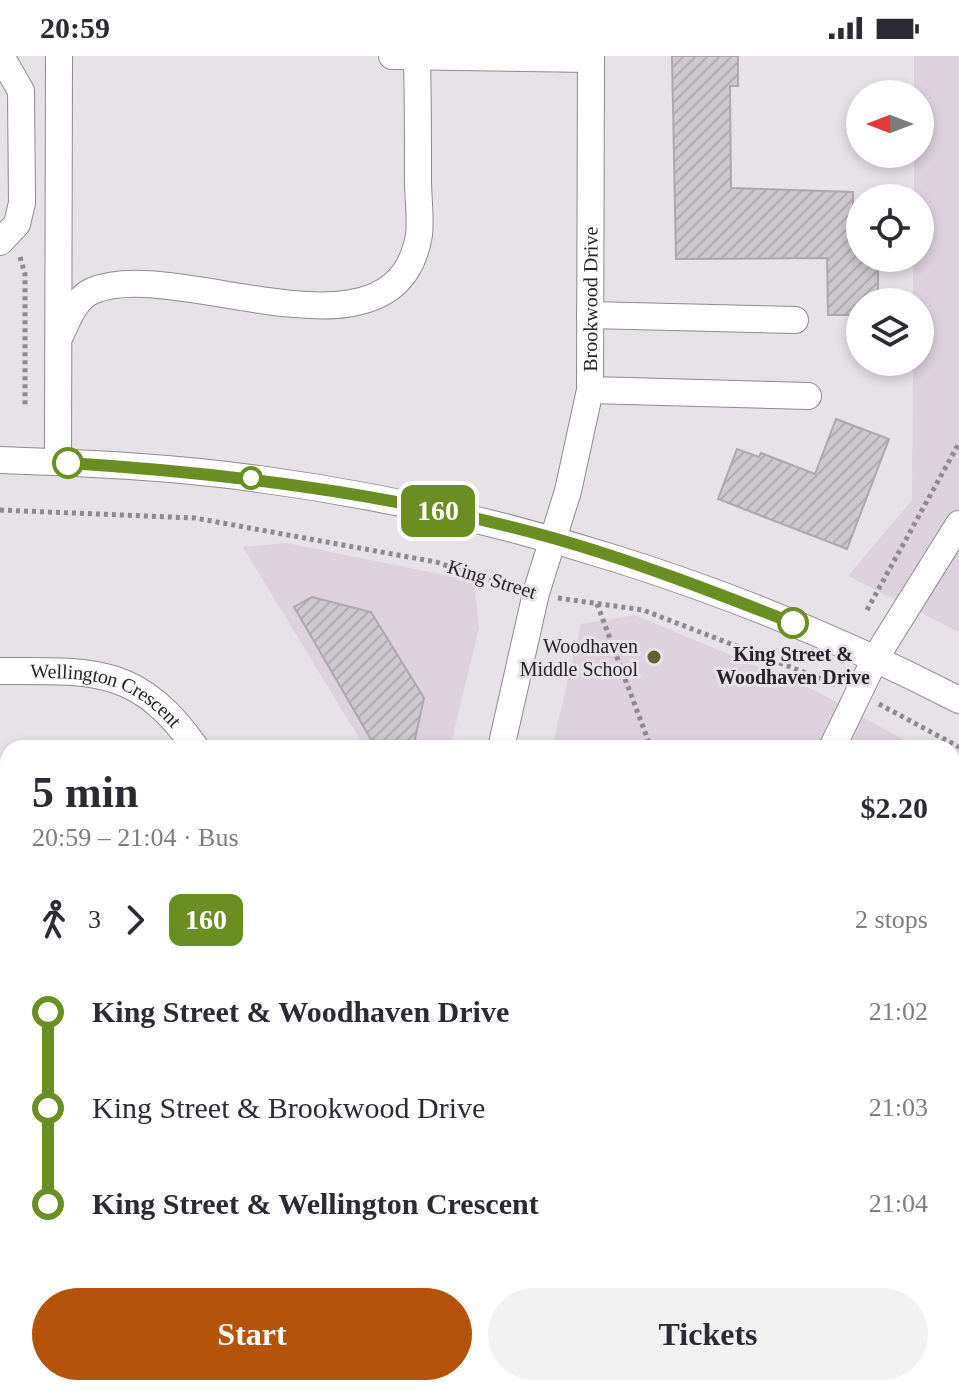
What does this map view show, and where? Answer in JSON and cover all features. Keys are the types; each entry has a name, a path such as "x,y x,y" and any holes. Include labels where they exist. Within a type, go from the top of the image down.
{"street":[{"path":"1,56 21,91 22,203 17,224 3,240"},
{"path":"58,462 61,334 59,56"},
{"path":"61,334 81,299 104,287 167,286 275,303 334,304 368,299 395,284 419,236 405,58 591,58"},
{"name":"Brookwood Drive","path":"503,740 536,593 580,444 590,390 591,58"},
{"path":"59,244 75,273 104,287"},
{"path":"590,315 795,320"},
{"path":"590,390 808,396"},
{"path":"0,460 260,479 407,504 553,538 711,591 876,657 959,700"},
{"path":"836,740 876,657 958,528"},
{"name":"Wellington Crescent","path":"0,671 81,671 113,676 139,689 163,709 189,740"}],"path":[{"path":"3,240 18,254 25,274 25,407"},
{"path":"867,610 959,443"},
{"name":"King Street","path":"0,510 195,518 436,562 494,583 536,593 643,610 858,693 946,740"},
{"path":"597,604 648,740"}],"shaded area":[{"path":"914,56 959,56 959,632 848,576 912,500 913,376 934,376 934,288 913,288 913,272 934,272 934,184 914,184 914,168 934,168 934,80 914,80"},
{"path":"286,543 474,581 479,628 452,740 360,740 243,547"},
{"name":"Woodhaven Middle School","path":"635,615 816,691 904,740 554,740 581,624"}],"building":[{"path":"672,56 738,56 738,86 730,86 731,188 846,192 846,272 878,272 878,288 846,288 846,315 828,315 827,258 676,259"},
{"path":"836,419 889,439 847,549 718,499 737,449 759,457 761,453 815,474"},
{"path":"312,597 371,612 424,698 415,740 371,740 294,607"}],"bus line":[{"name":"160","path":"68,463 164,468 260,479 407,504 553,538 711,591 793,623"}],"place":[{"name":"King Street & Woodhaven Drive","path":"793,623"},
{"name":"Woodhaven Middle School","path":"654,657"}]}
